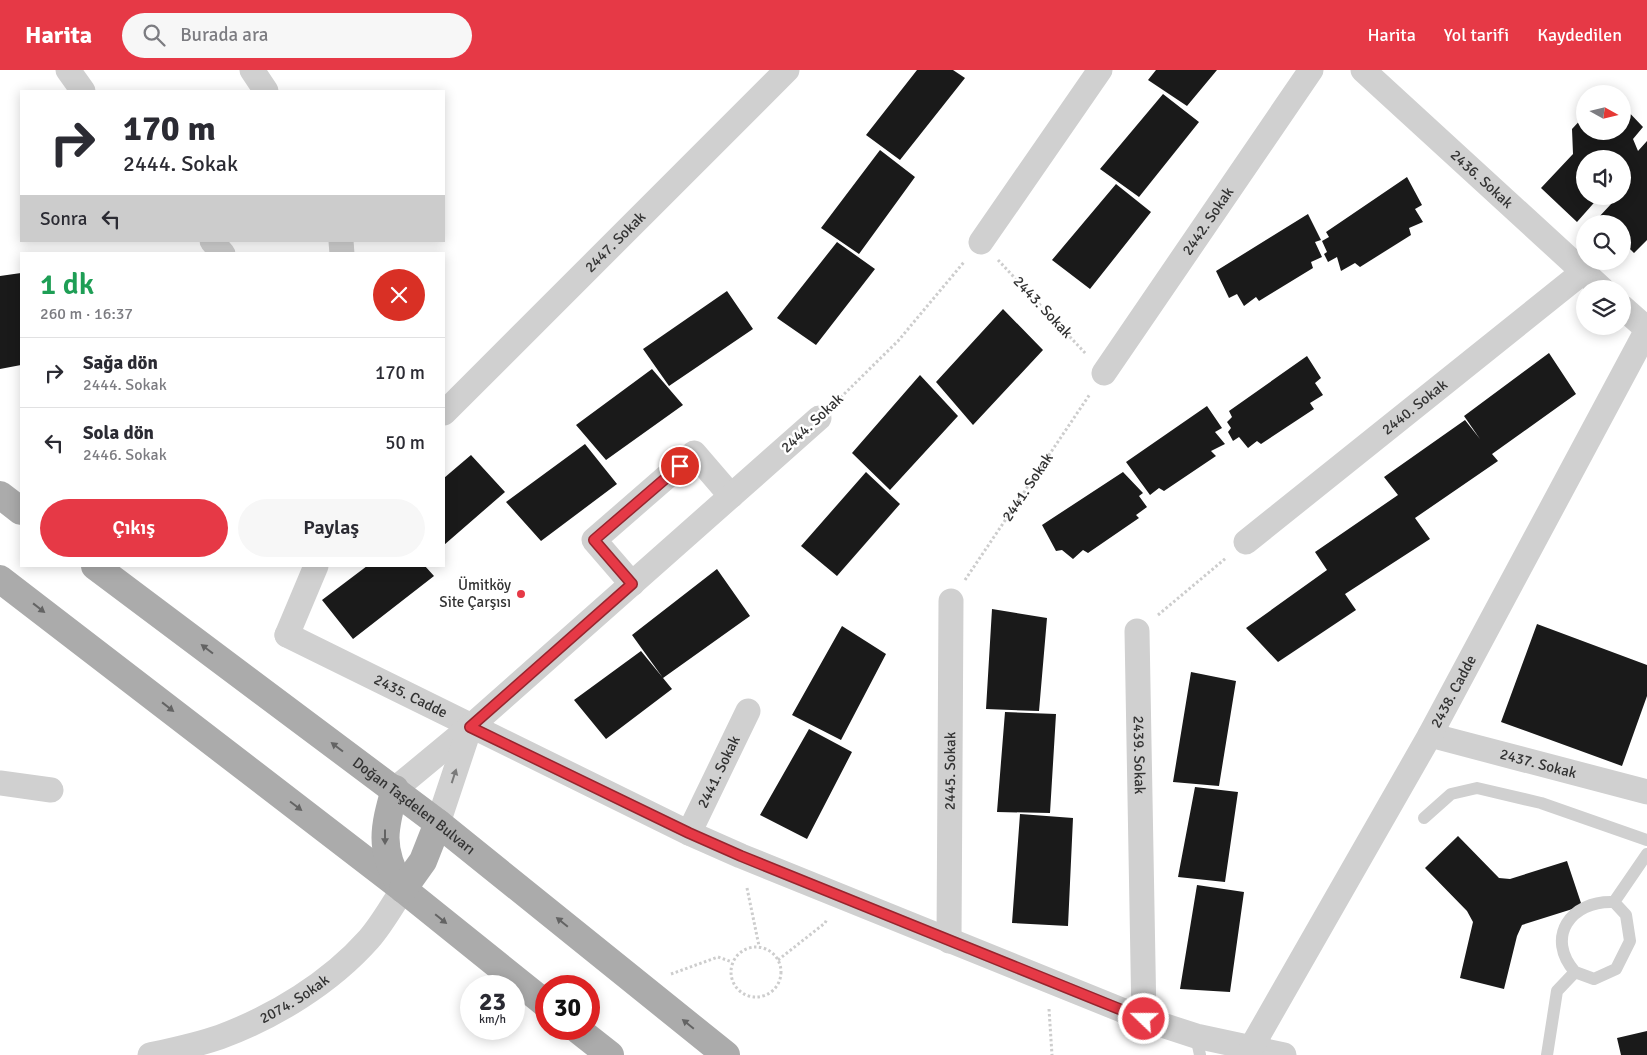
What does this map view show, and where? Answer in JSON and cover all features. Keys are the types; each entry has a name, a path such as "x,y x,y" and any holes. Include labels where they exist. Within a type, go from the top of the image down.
{"main road":[{"path":"0,495 20,510"},
{"name":"Doğan Taşdelen Bulvarı","path":"96,567 395,789 726,1055"},
{"path":"0,579 402,888 535,995"},
{"path":"395,789 385,826 385,846 390,867 402,888"},
{"path":"402,888 424,861 438,823"},
{"path":"591,1040 610,1055"}],"street":[{"path":"68,70 82,90"},
{"path":"252,70 265,90"},
{"name":"2447. Sokak","path":"445,412 787,70"},
{"path":"981,242 1100,70"},
{"name":"2442. Sokak","path":"1104,372 1311,70"},
{"name":"2436. Sokak","path":"1363,70 1592,280"},
{"path":"213,242 221,252"},
{"name":"2440. Sokak","path":"1246,542 1583,272"},
{"path":"1631,315 1647,330"},
{"name":"2438. Cadde","path":"1251,1048 1430,735 1647,330"},
{"name":"2444. Sokak","path":"395,789 470,727 819,418"},
{"path":"632,584 594,540 694,453 731,496"},
{"path":"287,635 300,567"},
{"path":"287,635 316,567"},
{"name":"2445. Sokak","path":"949,941 951,601"},
{"name":"2439. Sokak","path":"1137,631 1144,1019"},
{"name":"2435. Cadde","path":"287,635 470,727 689,833 741,856 1144,1019 1198,1045 1251,1048 1284,1055"},
{"name":"2441. Sokak","path":"689,833 748,711"},
{"path":"438,823 470,727"},
{"name":"2437. Sokak","path":"1430,735 1647,792"},
{"path":"0,783 51,790"},
{"name":"2074. Sokak","path":"150,1055 196,1044 233,1032 264,1018 305,993 342,965 369,939 402,888"}],"lane":[{"path":"1424,818 1451,794 1477,788 1542,803 1647,840"},
{"path":"1614,902 1643,869 1647,854"},
{"path":"1596,901 1614,902 1626,915 1630,941 1616,970 1594,979 1575,972 1565,961 1562,934 1575,911 1596,901"},
{"path":"1547,1055 1557,991 1575,972"}],"path":[{"name":"2443. Sokak","path":"981,242 1104,372"},
{"name":"2444. Sokak","path":"819,418 898,341 981,242"},
{"name":"2441. Sokak","path":"951,601 1104,372"},
{"path":"1137,631 1246,542"},
{"path":"741,856 759,946"},
{"path":"778,960 825,923 837,896"},
{"path":"759,946 767,948 778,960 781,968 778,984 765,995 757,997 741,992 731,979 732,962 743,950 759,946"},
{"path":"639,985 718,957 732,962"},
{"path":"1047,981 1052,1055"}],"building":[{"path":"917,70 953,70 965,78 900,160 866,135"},
{"path":"1156,70 1217,70 1187,106 1148,80"},
{"path":"1163,94 1199,122 1139,197 1100,169"},
{"path":"1631,114 1643,127 1633,139 1638,151 1647,141 1647,240 1634,253 1631,250 1631,215 1601,215 1610,205 1631,205 1631,150 1576,150 1576,205 1592,205 1583,215 1576,215 1576,221 1541,188 1573,154 1572,129 1576,125 1576,140 1631,140"},
{"path":"880,150 915,177 859,254 821,228"},
{"path":"1407,177 1422,205 1415,209 1423,222 1409,228 1411,235 1360,267 1355,263 1341,271 1337,257 1328,262 1324,254 1327,252 1322,241 1329,237 1326,232"},
{"path":"1116,184 1151,212 1090,289 1052,260"},
{"path":"1308,214 1321,240 1315,242 1322,257 1311,262 1313,268 1259,301 1256,297 1244,306 1237,294 1229,298 1216,271"},
{"path":"837,242 875,269 816,345 777,318"},
{"path":"20,273 20,365 0,369 0,276"},
{"path":"727,291 753,329 669,386 643,349"},
{"path":"1003,309 1043,350 973,425 936,382"},
{"path":"1549,353 1576,394 1492,454 1498,461 1415,518 1430,539 1345,594 1356,610 1278,662 1246,628 1327,570 1315,552 1398,495 1384,477 1465,420 1480,439 1464,416"},
{"path":"1307,356 1321,378 1315,383 1323,395 1310,403 1314,409 1261,444 1257,441 1248,448 1239,437 1233,441 1228,432 1231,428 1227,422 1232,417 1229,411"},
{"path":"652,369 683,405 606,460 576,425"},
{"path":"920,375 958,416 890,490 852,453"},
{"path":"1207,406 1222,428 1215,432 1225,444 1211,451 1216,456 1164,491 1159,488 1150,495 1126,462"},
{"path":"585,444 617,484 541,541 506,502"},
{"path":"471,455 505,492 445,544 445,477"},
{"path":"866,472 900,504 837,576 801,546"},
{"path":"1123,472 1143,493 1139,496 1147,507 1136,515 1139,518 1088,553 1083,550 1073,559 1062,550 1056,551 1042,525"},
{"path":"366,567 426,567 434,576 353,639 322,600"},
{"path":"717,569 750,616 663,678 632,635"},
{"path":"992,609 1047,618 1039,711 986,709"},
{"path":"1537,624 1647,665 1647,696 1622,766 1501,722"},
{"path":"842,626 886,654 841,740 792,715"},
{"path":"641,651 672,689 606,739 574,700"},
{"path":"1191,672 1236,681 1219,786 1173,782"},
{"path":"1005,712 1056,714 1050,813 997,812"},
{"path":"809,729 852,752 807,839 760,815"},
{"path":"1195,787 1238,792 1225,882 1178,877"},
{"path":"1020,814 1073,818 1068,926 1012,923"},
{"path":"1458,836 1499,878 1510,879 1567,861 1582,906 1522,925 1517,936 1504,989 1460,978 1473,922 1467,911 1425,868"},
{"path":"1197,885 1244,892 1230,992 1180,989"},
{"path":"1647,1031 1647,1055 1621,1055 1617,1038"}],"place":[{"name":"Ümitköy Site Çarşısı","path":"521,594"}],"route":[{"path":"680,466 594,540 632,584 470,727 689,833 741,856 1144,1019"}]}
